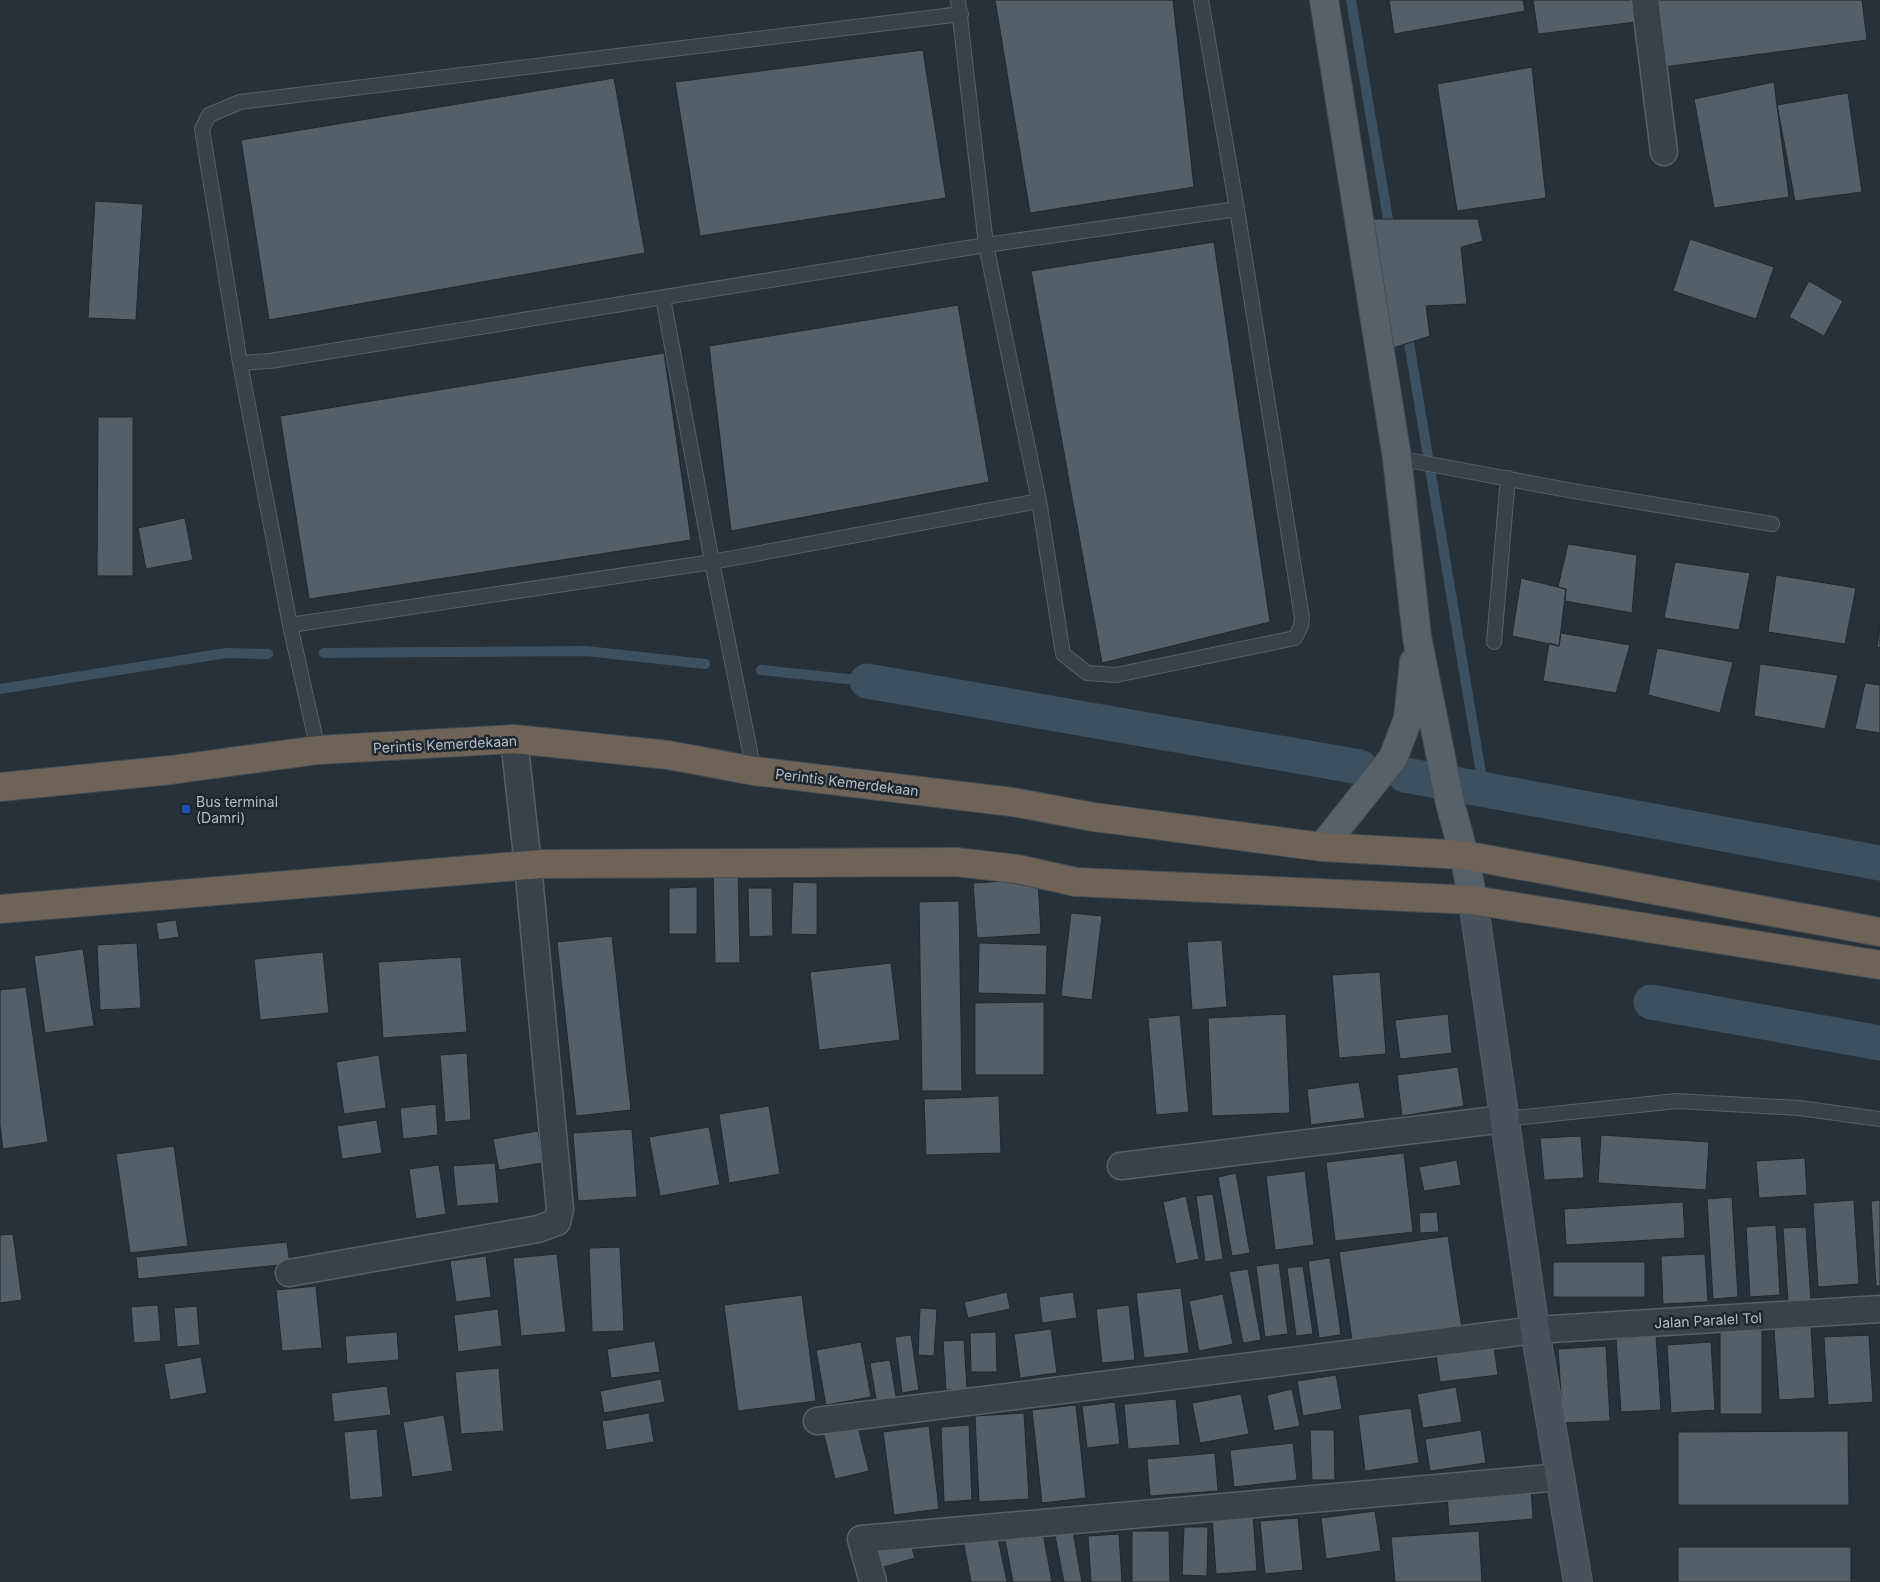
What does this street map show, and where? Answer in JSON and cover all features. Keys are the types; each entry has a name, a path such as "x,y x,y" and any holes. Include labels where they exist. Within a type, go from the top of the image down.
{"highway":[{"name":"Perintis Kemerdekaan","path":"0,787 171,770 318,750 514,739 668,755 754,771 1012,802 1094,817 1322,847 1464,855 1880,932"},
{"path":"0,909 528,865 956,862 1017,869 1076,882 1473,900 1880,965"}],"main road":[{"path":"1324,0 1397,458 1417,637 1441,750 1450,803 1464,855 1473,900"},
{"path":"1322,847 1393,758 1408,719 1417,637"}],"street":[{"path":"1645,0 1664,152"},
{"path":"289,1273 538,1229 558,1222 560,1209 528,865 514,739"},
{"path":"1473,900 1536,1330 1578,1582"},
{"path":"1121,1166 1504,1119"},
{"name":"Jalan Paralel Tol","path":"817,1421 1536,1330 1880,1310"},
{"path":"873,1582 861,1539 1561,1477"}],"lane":[{"path":"318,750 290,625 240,363 202,129 209,115 240,102 959,7 986,246 1039,501 1063,654 1087,673 1116,675 1295,638 1301,626 1302,618 1237,208 1201,0"},
{"path":"240,363 270,361 986,246 1237,208"},
{"path":"663,298 712,562 754,771"},
{"path":"1397,458 1772,524"},
{"path":"1494,642 1508,478"},
{"path":"290,625 712,562 1039,501"},
{"path":"1504,1119 1677,1101 1799,1108 1880,1119"}],"building":[{"path":"995,0 1173,0 1194,187 1030,213"},
{"path":"1389,0 1523,0 1525,11 1394,34"},
{"path":"1533,0 1632,0 1636,22 1538,34"},
{"path":"1655,0 1862,0 1867,40 1664,67"},
{"path":"923,50 946,198 700,236 675,82"},
{"path":"1532,67 1546,198 1457,211 1437,84"},
{"path":"614,78 645,253 269,320 241,140"},
{"path":"1774,82 1789,197 1714,208 1694,99"},
{"path":"1848,93 1862,192 1795,201 1777,105"},
{"path":"95,201 143,204 136,320 88,318"},
{"path":"1370,219 1478,219 1483,241 1461,247 1467,304 1426,306 1430,336 1390,349"},
{"path":"1690,239 1774,267 1756,319 1673,291"},
{"path":"1214,242 1270,622 1102,663 1031,271"},
{"path":"1809,281 1843,301 1824,336 1789,317"},
{"path":"958,305 989,482 731,531 709,346"},
{"path":"664,353 691,540 309,599 280,416"},
{"path":"98,417 133,417 133,576 97,576"},
{"path":"185,518 193,560 146,569 138,528"},
{"path":"1568,544 1637,555 1632,613 1565,601 1566,589 1558,587"},
{"path":"1675,562 1750,573 1739,630 1664,618"},
{"path":"1776,575 1856,588 1845,644 1768,632"},
{"path":"1521,578 1566,589 1559,646 1512,636"},
{"path":"1880,626 1880,648 1877,647"},
{"path":"1561,633 1630,645 1616,693 1543,681 1549,643 1559,646"},
{"path":"1657,648 1733,662 1720,713 1648,695"},
{"path":"1760,664 1838,675 1825,729 1754,716"},
{"path":"1865,683 1880,685 1880,733 1855,729"},
{"path":"713,871 738,871 740,963 715,963"},
{"path":"1038,879 1041,934 977,938 973,883"},
{"path":"793,882 817,883 817,935 791,934"},
{"path":"697,887 697,934 669,934 669,888"},
{"path":"748,888 772,888 773,936 749,937"},
{"path":"959,901 962,1091 922,1091 919,902"},
{"path":"1071,913 1102,916 1092,1000 1061,996"},
{"path":"176,920 179,937 159,940 156,923"},
{"path":"612,936 631,1110 576,1116 557,942"},
{"path":"1222,940 1227,1007 1192,1010 1187,942"},
{"path":"137,943 141,1008 100,1010 97,945"},
{"path":"979,943 1047,945 1046,995 978,993"},
{"path":"83,949 94,1026 45,1033 34,956"},
{"path":"323,952 329,1013 260,1020 254,959"},
{"path":"461,957 467,1032 383,1038 378,962"},
{"path":"891,963 900,1040 819,1050 810,972"},
{"path":"1380,972 1386,1054 1339,1058 1332,975"},
{"path":"26,987 48,1142 3,1149 0,1125 0,990"},
{"path":"1044,1002 1044,1075 975,1075 975,1003"},
{"path":"1286,1014 1290,1113 1212,1116 1208,1018"},
{"path":"1448,1014 1452,1053 1400,1059 1395,1020"},
{"path":"1180,1015 1189,1112 1156,1115 1148,1018"},
{"path":"467,1053 471,1120 445,1122 440,1055"},
{"path":"379,1055 386,1108 344,1114 336,1062"},
{"path":"1458,1067 1464,1106 1402,1116 1397,1075"},
{"path":"1359,1082 1365,1118 1311,1125 1307,1089"},
{"path":"999,1096 1001,1153 926,1155 924,1099"},
{"path":"436,1104 438,1135 403,1139 400,1108"},
{"path":"769,1106 780,1174 729,1183 719,1114"},
{"path":"377,1120 382,1153 342,1159 337,1126"},
{"path":"709,1127 720,1185 660,1196 649,1137"},
{"path":"632,1129 637,1197 578,1201 573,1133"},
{"path":"538,1131 543,1163 499,1170 493,1139"},
{"path":"1601,1135 1709,1142 1706,1190 1598,1183"},
{"path":"1581,1136 1584,1178 1544,1180 1540,1138"},
{"path":"174,1146 188,1246 130,1253 116,1154"},
{"path":"1404,1153 1413,1232 1335,1241 1326,1162"},
{"path":"1805,1158 1807,1195 1759,1198 1756,1161"},
{"path":"1457,1160 1461,1185 1424,1191 1419,1167"},
{"path":"495,1163 499,1203 457,1206 453,1166"},
{"path":"439,1165 446,1214 416,1219 409,1169"},
{"path":"1305,1171 1314,1245 1275,1250 1266,1176"},
{"path":"1236,1173 1250,1253 1232,1256 1218,1177"},
{"path":"1213,1194 1223,1259 1205,1262 1196,1196"},
{"path":"1186,1196 1199,1259 1176,1264 1163,1202"},
{"path":"1732,1197 1738,1297 1713,1299 1707,1199"},
{"path":"1854,1200 1859,1284 1818,1287 1813,1203"},
{"path":"1880,1200 1880,1286 1876,1286 1871,1201"},
{"path":"1683,1202 1685,1238 1566,1245 1564,1209"},
{"path":"1437,1212 1439,1232 1420,1233 1419,1213"},
{"path":"1776,1225 1780,1295 1750,1297 1746,1227"},
{"path":"1806,1227 1811,1301 1788,1302 1783,1228"},
{"path":"13,1234 22,1300 0,1303 0,1235"},
{"path":"1448,1236 1462,1329 1353,1346 1339,1252"},
{"path":"287,1242 290,1264 138,1279 136,1257"},
{"path":"620,1247 624,1331 592,1332 589,1248"},
{"path":"557,1254 566,1332 521,1336 513,1258"},
{"path":"1705,1254 1708,1302 1663,1304 1661,1256"},
{"path":"486,1256 491,1297 456,1302 450,1261"},
{"path":"1330,1258 1341,1335 1319,1338 1308,1261"},
{"path":"1553,1262 1645,1262 1645,1297 1553,1297"},
{"path":"1279,1263 1288,1334 1265,1337 1256,1266"},
{"path":"1303,1266 1313,1334 1296,1336 1287,1268"},
{"path":"1248,1269 1261,1340 1243,1343 1229,1272"},
{"path":"316,1286 322,1348 282,1351 276,1290"},
{"path":"1181,1288 1189,1353 1144,1358 1136,1293"},
{"path":"1007,1292 1010,1309 968,1318 964,1302"},
{"path":"1073,1292 1077,1318 1042,1323 1039,1297"},
{"path":"1223,1294 1233,1344 1199,1351 1189,1301"},
{"path":"802,1295 816,1401 738,1411 724,1305"},
{"path":"158,1305 161,1341 134,1343 131,1307"},
{"path":"1129,1305 1135,1360 1102,1363 1096,1309"},
{"path":"197,1306 200,1345 177,1347 174,1308"},
{"path":"920,1308 937,1309 934,1356 918,1355"},
{"path":"498,1309 502,1346 458,1352 454,1315"},
{"path":"1720,1325 1762,1325 1762,1414 1720,1414"},
{"path":"1811,1327 1815,1398 1779,1400 1774,1329"},
{"path":"1051,1329 1057,1373 1020,1378 1014,1334"},
{"path":"397,1332 399,1360 347,1364 345,1336"},
{"path":"996,1332 997,1372 971,1372 970,1333"},
{"path":"911,1335 919,1390 902,1393 895,1337"},
{"path":"1869,1335 1873,1402 1828,1405 1824,1337"},
{"path":"1656,1336 1661,1410 1621,1412 1616,1339"},
{"path":"964,1340 967,1389 946,1390 943,1341"},
{"path":"1493,1340 1498,1375 1440,1382 1435,1348"},
{"path":"655,1341 660,1372 611,1378 607,1349"},
{"path":"861,1342 871,1397 826,1405 816,1350"},
{"path":"1711,1342 1715,1410 1671,1413 1667,1345"},
{"path":"1606,1346 1610,1421 1563,1423 1558,1349"},
{"path":"201,1357 207,1393 170,1400 164,1364"},
{"path":"890,1360 897,1402 877,1405 870,1363"},
{"path":"499,1368 504,1431 461,1434 455,1372"},
{"path":"1336,1375 1342,1409 1303,1416 1297,1381"},
{"path":"661,1379 665,1402 604,1413 600,1391"},
{"path":"387,1386 391,1415 334,1422 331,1393"},
{"path":"1456,1387 1462,1422 1423,1428 1417,1394"},
{"path":"1292,1389 1300,1426 1274,1431 1267,1395"},
{"path":"1241,1394 1249,1434 1200,1443 1192,1403"},
{"path":"1176,1399 1180,1445 1128,1449 1124,1404"},
{"path":"1115,1402 1120,1444 1087,1448 1082,1406"},
{"path":"1076,1405 1086,1498 1042,1503 1032,1410"},
{"path":"1411,1408 1419,1463 1365,1471 1358,1415"},
{"path":"649,1413 654,1442 606,1450 602,1421"},
{"path":"1024,1413 1029,1499 979,1502 975,1416"},
{"path":"444,1415 453,1471 412,1477 403,1422"},
{"path":"857,1423 869,1471 835,1479 823,1431"},
{"path":"969,1425 972,1500 944,1502 941,1427"},
{"path":"929,1426 939,1509 894,1515 883,1432"},
{"path":"377,1429 383,1497 350,1500 344,1432"},
{"path":"1310,1430 1334,1430 1335,1480 1312,1480"},
{"path":"1481,1430 1486,1463 1430,1471 1425,1439"},
{"path":"1848,1431 1849,1505 1678,1505 1678,1432"},
{"path":"1293,1443 1297,1480 1234,1487 1230,1450"},
{"path":"1215,1453 1218,1491 1150,1496 1147,1459"},
{"path":"1531,1488 1533,1519 1449,1526 1447,1494"},
{"path":"1375,1511 1381,1551 1326,1559 1321,1518"},
{"path":"1253,1514 1257,1571 1216,1574 1212,1517"},
{"path":"1298,1518 1303,1570 1265,1574 1260,1521"},
{"path":"1184,1527 1208,1527 1207,1576 1182,1575"},
{"path":"996,1528 1007,1582 971,1582 962,1534"},
{"path":"1132,1531 1169,1531 1170,1582 1132,1582"},
{"path":"1479,1531 1482,1582 1395,1582 1391,1537"},
{"path":"1073,1532 1082,1582 1064,1582 1055,1536"},
{"path":"1043,1533 1052,1582 1013,1582 1005,1540"},
{"path":"1119,1534 1122,1582 1091,1582 1088,1536"},
{"path":"910,1541 915,1558 873,1570 868,1553"},
{"path":"1678,1547 1851,1547 1851,1582 1678,1582"}],"waterway":[{"path":"1351,0 1390,231"},
{"path":"1407,331 1484,791"},
{"path":"324,653 586,651 705,664"},
{"path":"0,689 226,653 268,654"},
{"path":"761,670 867,681"},
{"path":"867,681 1360,767"},
{"path":"1405,775 1880,863"},
{"path":"1651,1002 1880,1043"}],"place":[{"name":"Bus terminal (Damri)","path":"186,809"}]}
